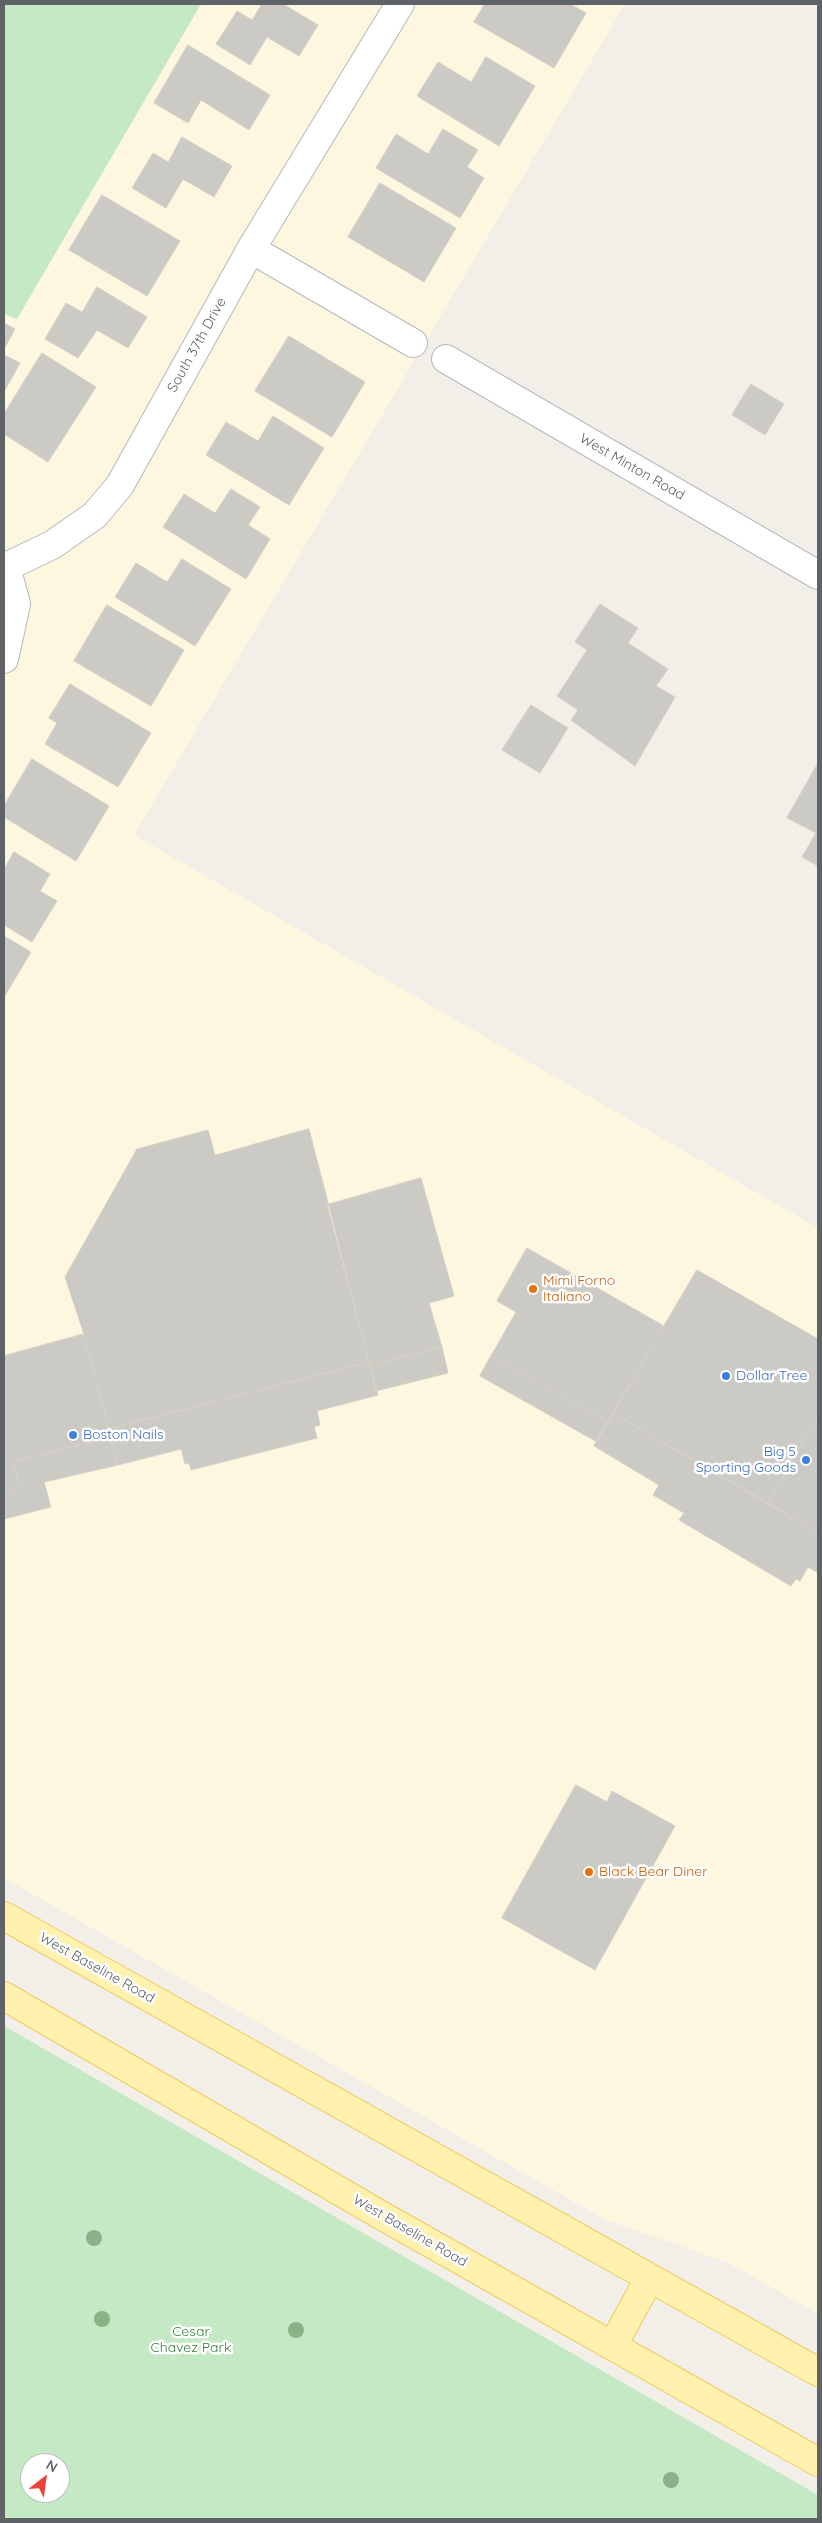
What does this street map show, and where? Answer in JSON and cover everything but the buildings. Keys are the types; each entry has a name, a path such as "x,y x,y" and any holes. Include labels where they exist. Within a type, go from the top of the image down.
{"main road":[{"name":"West Baseline Road","path":"4,1916 818,2372"},
{"name":"West Baseline Road","path":"4,1996 379,2214 818,2462"},
{"path":"613,2345 650,2279"}],"street":[{"name":"South 37th Drive","path":"4,659 16,604 5,565 52,545 88,520 95,515 120,485 251,249 400,4"},
{"path":"251,249 413,343"},
{"name":"West Minton Road","path":"446,359 818,575"}],"shaded area":[{"path":"4,4 625,4 134,835 818,1228 818,2314 729,2263 606,2220 4,1878"}],"green space":[{"path":"4,4 201,4 17,319 4,314"},
{"name":"Cesar Chavez Park","path":"4,2026 818,2495 818,2519 4,2519"}],"place":[{"name":"Mimi Forno Italiano","path":"533,1289"},
{"name":"Dollar Tree","path":"726,1376"},
{"name":"Boston Nails","path":"73,1435"},
{"name":"Big 5 Sporting Goods","path":"806,1460"},
{"name":"Black Bear Diner","path":"589,1872"}]}
